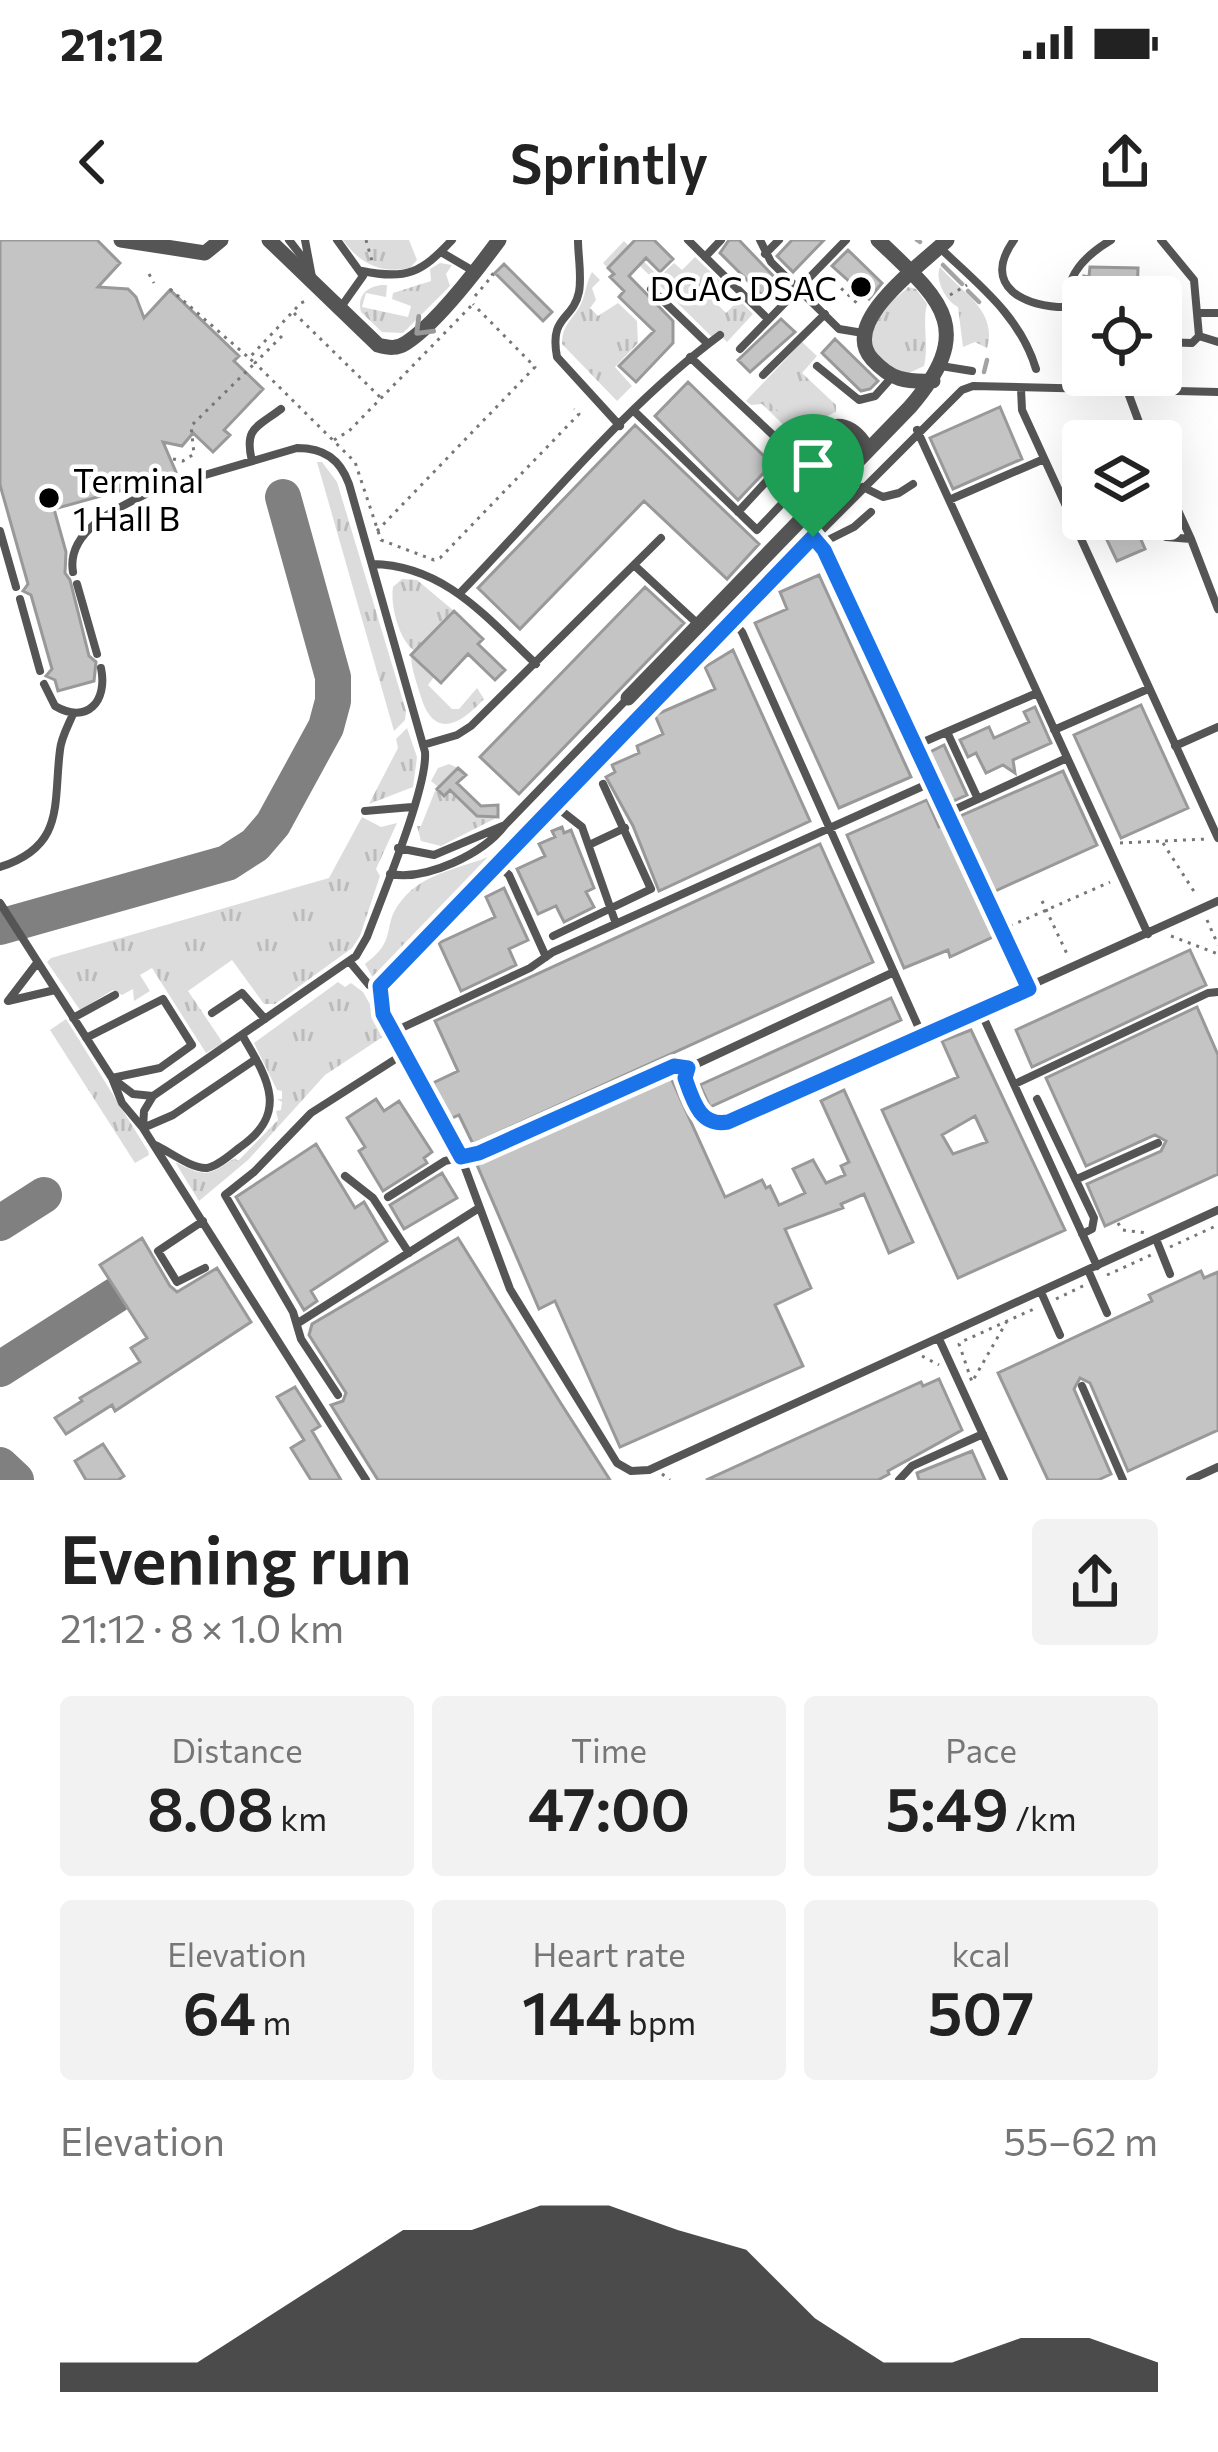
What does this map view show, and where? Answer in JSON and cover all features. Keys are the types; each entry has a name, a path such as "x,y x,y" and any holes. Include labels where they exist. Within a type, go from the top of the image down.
{"street":[{"path":"121,240 206,253 221,240"},
{"path":"269,240 313,295 340,308 378,345 396,347 409,341 484,274 499,240"},
{"path":"628,698 774,546 828,473 868,450 937,374 946,334 935,298 878,240"},
{"path":"937,374 892,377 866,352 863,333 869,315 943,244"},
{"path":"828,473 819,437 829,428 854,429 868,450"}],"lane":[{"path":"300,240 313,295"},
{"path":"300,240 307,263"},
{"path":"337,240 362,271 362,282 340,308"},
{"path":"362,271 413,273 452,240"},
{"path":"578,240 578,297 559,321 556,357 620,426"},
{"path":"688,240 768,319"},
{"path":"705,257 722,240"},
{"path":"760,240 765,254 825,314 848,333 863,333"},
{"path":"765,254 779,240"},
{"path":"740,349 846,240"},
{"path":"1014,240 1001,268 1005,283 1031,303 1062,307"},
{"path":"1071,276 1090,254 1112,240"},
{"path":"1161,240 1190,271 1197,291 1199,336 1192,343 1182,343"},
{"path":"943,244 1010,316 1036,369"},
{"path":"441,252 484,274"},
{"path":"651,289 708,344"},
{"path":"1198,313 1218,313"},
{"path":"763,375 825,314"},
{"path":"460,592 634,412 690,357 720,335"},
{"path":"1199,336 1218,342"},
{"path":"690,357 790,452 828,473"},
{"path":"818,366 859,400 875,396 892,377"},
{"path":"937,374 972,371"},
{"path":"1062,389 974,386 962,390 917,430 817,540 732,620 379,989 381,1008 461,1157 510,1289 617,1462 631,1475 939,1340 1218,1210"},
{"path":"1021,388 1022,410 1213,838"},
{"path":"1182,391 1218,392"},
{"path":"252,461 250,432 281,409"},
{"path":"634,412 774,546"},
{"path":"917,430 1148,934"},
{"path":"143,1128 144,1111 153,1096 349,961 362,947 426,763 349,484 337,462 313,448 174,484"},
{"path":"949,500 1044,459"},
{"path":"738,512 776,471 785,469 795,476 828,473"},
{"path":"758,530 793,492 795,476"},
{"path":"863,487 883,497 914,484"},
{"path":"74,572 74,547 83,534 148,493"},
{"path":"817,540 854,527 871,512"},
{"path":"1182,519 1218,609"},
{"path":"0,531 16,587"},
{"path":"423,745 471,727 661,538"},
{"path":"1182,538 1191,539"},
{"path":"817,540 1029,989"},
{"path":"372,564 420,570 460,592 536,664"},
{"path":"634,565 699,625"},
{"path":"0,575 12,572"},
{"path":"77,584 97,655"},
{"path":"20,599 40,671"},
{"path":"732,620 742,632 922,1035"},
{"path":"44,684 55,706 74,714 95,708 100,699 101,668"},
{"path":"1054,730 1148,688"},
{"path":"914,746 1037,693"},
{"path":"390,874 404,877 430,871 487,844 628,698"},
{"path":"0,867 39,845 52,821 60,795 60,744 74,714"},
{"path":"1175,746 1218,727"},
{"path":"947,732 978,799"},
{"path":"945,814 1067,758"},
{"path":"393,1032 616,924 930,783"},
{"path":"553,936 651,889 603,784"},
{"path":"554,805 579,824 590,844 616,924"},
{"path":"365,811 412,807"},
{"path":"398,848 434,855 506,825"},
{"path":"590,844 625,828"},
{"path":"497,864 509,874 546,957"},
{"path":"688,1068 685,1078 700,1114 722,1124 1218,902"},
{"path":"0,903 366,1480"},
{"path":"349,961 369,985 379,989"},
{"path":"4,1002 38,962"},
{"path":"388,1197 442,1162 479,1153 668,1067 688,1068 895,972"},
{"path":"4,1002 56,990"},
{"path":"1015,1084 1218,992"},
{"path":"212,1013 242,993 265,1019"},
{"path":"73,1018 115,995"},
{"path":"86,1038 163,999 192,1042 160,1068 112,1078"},
{"path":"980,1010 1082,1234 1107,1313"},
{"path":"154,1144 204,1168 260,1134 267,1121 268,1090 242,1035"},
{"path":"338,1395 301,1339 298,1323 225,1195 311,1113 405,1053"},
{"path":"143,1128 173,1115 256,1059"},
{"path":"112,1078 133,1094 153,1096"},
{"path":"1037,1099 1094,1222 1082,1234"},
{"path":"1077,1179 1158,1143"},
{"path":"345,1176 374,1198 410,1253"},
{"path":"298,1323 479,1208"},
{"path":"203,1221 158,1251 177,1282 205,1268"},
{"path":"1152,1237 1170,1274"},
{"path":"1041,1292 1060,1334"},
{"path":"939,1340 1004,1480"},
{"path":"1082,1386 1123,1480"},
{"path":"899,1480 912,1466 983,1434"},
{"path":"1190,1480 1218,1467"}],"path":[{"path":"819,268 865,312"},
{"path":"149,274 154,283"},
{"path":"334,440 350,431 472,304 484,274"},
{"path":"935,298 958,293 973,280"},
{"path":"170,289 255,363 355,462 377,532 387,544 437,560 579,414 574,410"},
{"path":"249,358 313,295"},
{"path":"377,532 535,367 472,304"},
{"path":"292,312 381,398"},
{"path":"173,459 183,461 194,454 191,426 281,336"},
{"path":"1115,844 1213,838"},
{"path":"1162,842 1195,893"},
{"path":"1002,929 1122,876"},
{"path":"1042,901 1068,958"},
{"path":"1218,914 1207,919 1218,944"},
{"path":"1188,927 1169,935 1218,954"},
{"path":"1118,1223 1122,1233 1145,1231 1152,1237"},
{"path":"1167,1248 1218,1225"},
{"path":"1107,1275 1153,1255"},
{"path":"1050,1301 1087,1285"},
{"path":"1007,1321 973,1382 959,1344 1007,1321 1043,1304"},
{"path":"916,1357 934,1359 942,1371"},
{"path":"651,1480 661,1473 670,1480"}],"green space":[{"path":"343,240 409,240 417,260 410,268 381,268 364,261"},
{"path":"624,241 659,277 674,263 682,270 695,257 722,283 710,297 726,313 739,300 753,314 727,342 717,332 712,337 639,265 608,268 603,263"},
{"path":"440,263 452,265 446,274 450,286 403,333 382,332 361,312 361,300 366,291 387,285 386,297 366,293 362,307 408,317 411,306 392,299 393,293 431,281 430,269"},
{"path":"940,267 982,312 989,335 987,348 975,342 963,347 958,307 943,290"},
{"path":"592,272 600,280 592,288 596,300 590,308 598,316 618,303 637,321 638,343 615,367 632,386 617,401 562,344"},
{"path":"908,287 916,289 927,304 924,366 907,374 878,356 871,332 880,313"},
{"path":"802,342 817,356 802,373 836,405 836,412 816,425 803,444 762,404 746,401"},
{"path":"780,373 817,409 797,430 760,393"},
{"path":"317,462 337,482 406,711 405,720 394,731"},
{"path":"402,579 417,580 454,611 415,651 404,639 394,613 393,587"},
{"path":"411,655 434,677 428,685 452,709 459,709 477,688 484,699 456,722 439,723 425,708"},
{"path":"407,728 417,757 413,787 369,804 398,748 396,739"},
{"path":"449,764 458,768 449,778 449,789 498,817 441,846 421,841 417,826 437,786 431,781 438,768"},
{"path":"362,817 381,827 397,823 376,869 380,876 360,936 352,948 275,1004 264,1004 232,960 188,991 223,1043 206,1053 152,968 140,975 150,991 134,1001 133,989 122,995 113,990 80,1010 47,962 329,878"},
{"path":"495,854 374,980 365,964 382,947 396,909 411,890 434,876"},
{"path":"338,982 345,987 351,983 363,992 387,1034 325,1075 248,1160 199,1201 175,1162 206,1173 235,1158 238,1161 278,1120 276,1111 281,1110 282,1102 277,1099 282,1099 282,1091 277,1090 254,1043"},
{"path":"66,1019 148,1151 149,1155 135,1163 50,1030"}],"building":[{"path":"0,240 97,240 120,263 98,287 128,289 144,318 170,290 239,356 234,361 263,389 224,430 230,435 213,452 193,433 182,446 163,442 176,472 167,479 164,491 137,486 54,509 66,552 65,573 89,656 96,662 94,681 58,691 55,680 46,676 52,669 31,595 23,591 28,584 0,485"},
{"path":"635,240 654,240 673,259 660,272 646,258 629,276 673,321 673,343 636,382 619,366 654,331 619,297 624,291 608,268"},
{"path":"729,240 739,240 781,284 766,299 720,253"},
{"path":"792,240 824,240 793,272 777,256"},
{"path":"848,250 882,283 869,299 832,266"},
{"path":"504,264 552,312 543,321 495,273"},
{"path":"1090,267 1138,268 1138,276 1089,276"},
{"path":"781,319 795,332 750,372 738,360"},
{"path":"835,339 878,381 870,389 861,391 822,353"},
{"path":"688,382 772,464 738,500 655,416"},
{"path":"1000,407 1022,459 953,489 930,438"},
{"path":"635,425 759,544 727,579 644,501 520,629 478,588"},
{"path":"1107,540 1141,540 1145,549 1117,561"},
{"path":"819,575 911,777 839,808 755,623 787,609 780,592"},
{"path":"645,587 684,623 519,794 480,757"},
{"path":"454,611 483,639 478,644 505,670 495,680 468,654 441,683 411,655"},
{"path":"733,650 810,821 659,891 633,826 606,777 615,772 612,765 639,753 637,746 663,734 655,715 715,689 705,667"},
{"path":"1141,705 1188,808 1121,838 1074,735"},
{"path":"1035,707 1051,743 1013,760 1015,773 1003,765 986,773 976,753 968,757 960,740 989,727 994,738 1029,722 1024,712"},
{"path":"944,745 967,795 951,802 928,753"},
{"path":"458,768 466,775 457,783 481,806 498,805 498,817 477,816 450,790 444,796 437,789"},
{"path":"1063,771 1097,845 993,892 958,817"},
{"path":"927,800 995,936 950,957 948,950 904,968 847,835"},
{"path":"562,827 564,833 571,830 594,888 586,892 594,907 564,922 556,906 538,914 517,869 545,856 539,844 555,837 552,831"},
{"path":"820,844 873,962 473,1144 459,1115 450,1119 433,1083 458,1071 435,1021"},
{"path":"504,888 528,940 509,949 516,965 461,991 439,943 495,917 486,897"},
{"path":"1190,950 1206,985 1032,1067 1016,1030"},
{"path":"891,998 901,1020 710,1107 700,1085"},
{"path":"1197,1007 1218,1055 1218,1174 1105,1226 1087,1184 1161,1151 1166,1141 1155,1135 1086,1166 1046,1078"},
{"path":"971,1030 1065,1230 958,1278 882,1110 958,1077 942,1041","holes":["975,1116 987,1142 953,1154 942,1135"]},
{"path":"671,1078 725,1197 762,1180 779,1205 805,1193 793,1169 813,1160 826,1183 845,1175 841,1166 849,1162 821,1101 844,1090 913,1242 889,1253 864,1194 841,1204 843,1208 785,1229 811,1288 775,1305 803,1366 620,1447 555,1301 539,1309 477,1165"},
{"path":"376,1099 384,1111 399,1101 432,1152 424,1158 427,1163 383,1191 359,1151 365,1147 347,1118"},
{"path":"316,1144 355,1208 364,1202 387,1241 311,1291 317,1301 304,1310 236,1197"},
{"path":"442,1173 457,1198 404,1229 390,1205"},
{"path":"142,1238 177,1292 217,1268 251,1322 115,1411 112,1405 66,1434 55,1418 140,1362 131,1348 147,1338 100,1265"},
{"path":"458,1238 610,1480 378,1480 331,1405 343,1401 346,1393 309,1335 312,1324"},
{"path":"1201,1271 1204,1278 1218,1272 1218,1430 1128,1471 1090,1383 1080,1378 1074,1389 1111,1474 1098,1480 1048,1480 998,1373 1152,1301 1149,1295"},
{"path":"939,1379 962,1430 878,1480 706,1480 921,1382 923,1386"},
{"path":"295,1387 320,1426 312,1431 341,1480 311,1480 291,1448 304,1440 277,1397"},
{"path":"103,1444 124,1476 86,1480 75,1461"},
{"path":"972,1451 985,1480 919,1480 917,1473"}],"waterway":[{"path":"943,265 962,284"},
{"path":"968,291 979,302"},
{"path":"984,372 987,360"}],"taxiway":[{"path":"0,927 227,863 255,845 273,824 326,727 333,701 333,677 283,497"},
{"path":"0,1223 44,1195"},
{"path":"0,1369 116,1295"},
{"path":"0,1465 16,1480"}],"place":[{"name":"DGAC DSAC","path":"861,287"},
{"name":"Terminal 1 Hall B","path":"49,498"}],"route":[{"path":"813,537 824,550 1029,989 728,1122 716,1124 703,1118 685,1078 688,1068 674,1066 461,1157 383,1014 380,986 813,537"}]}
